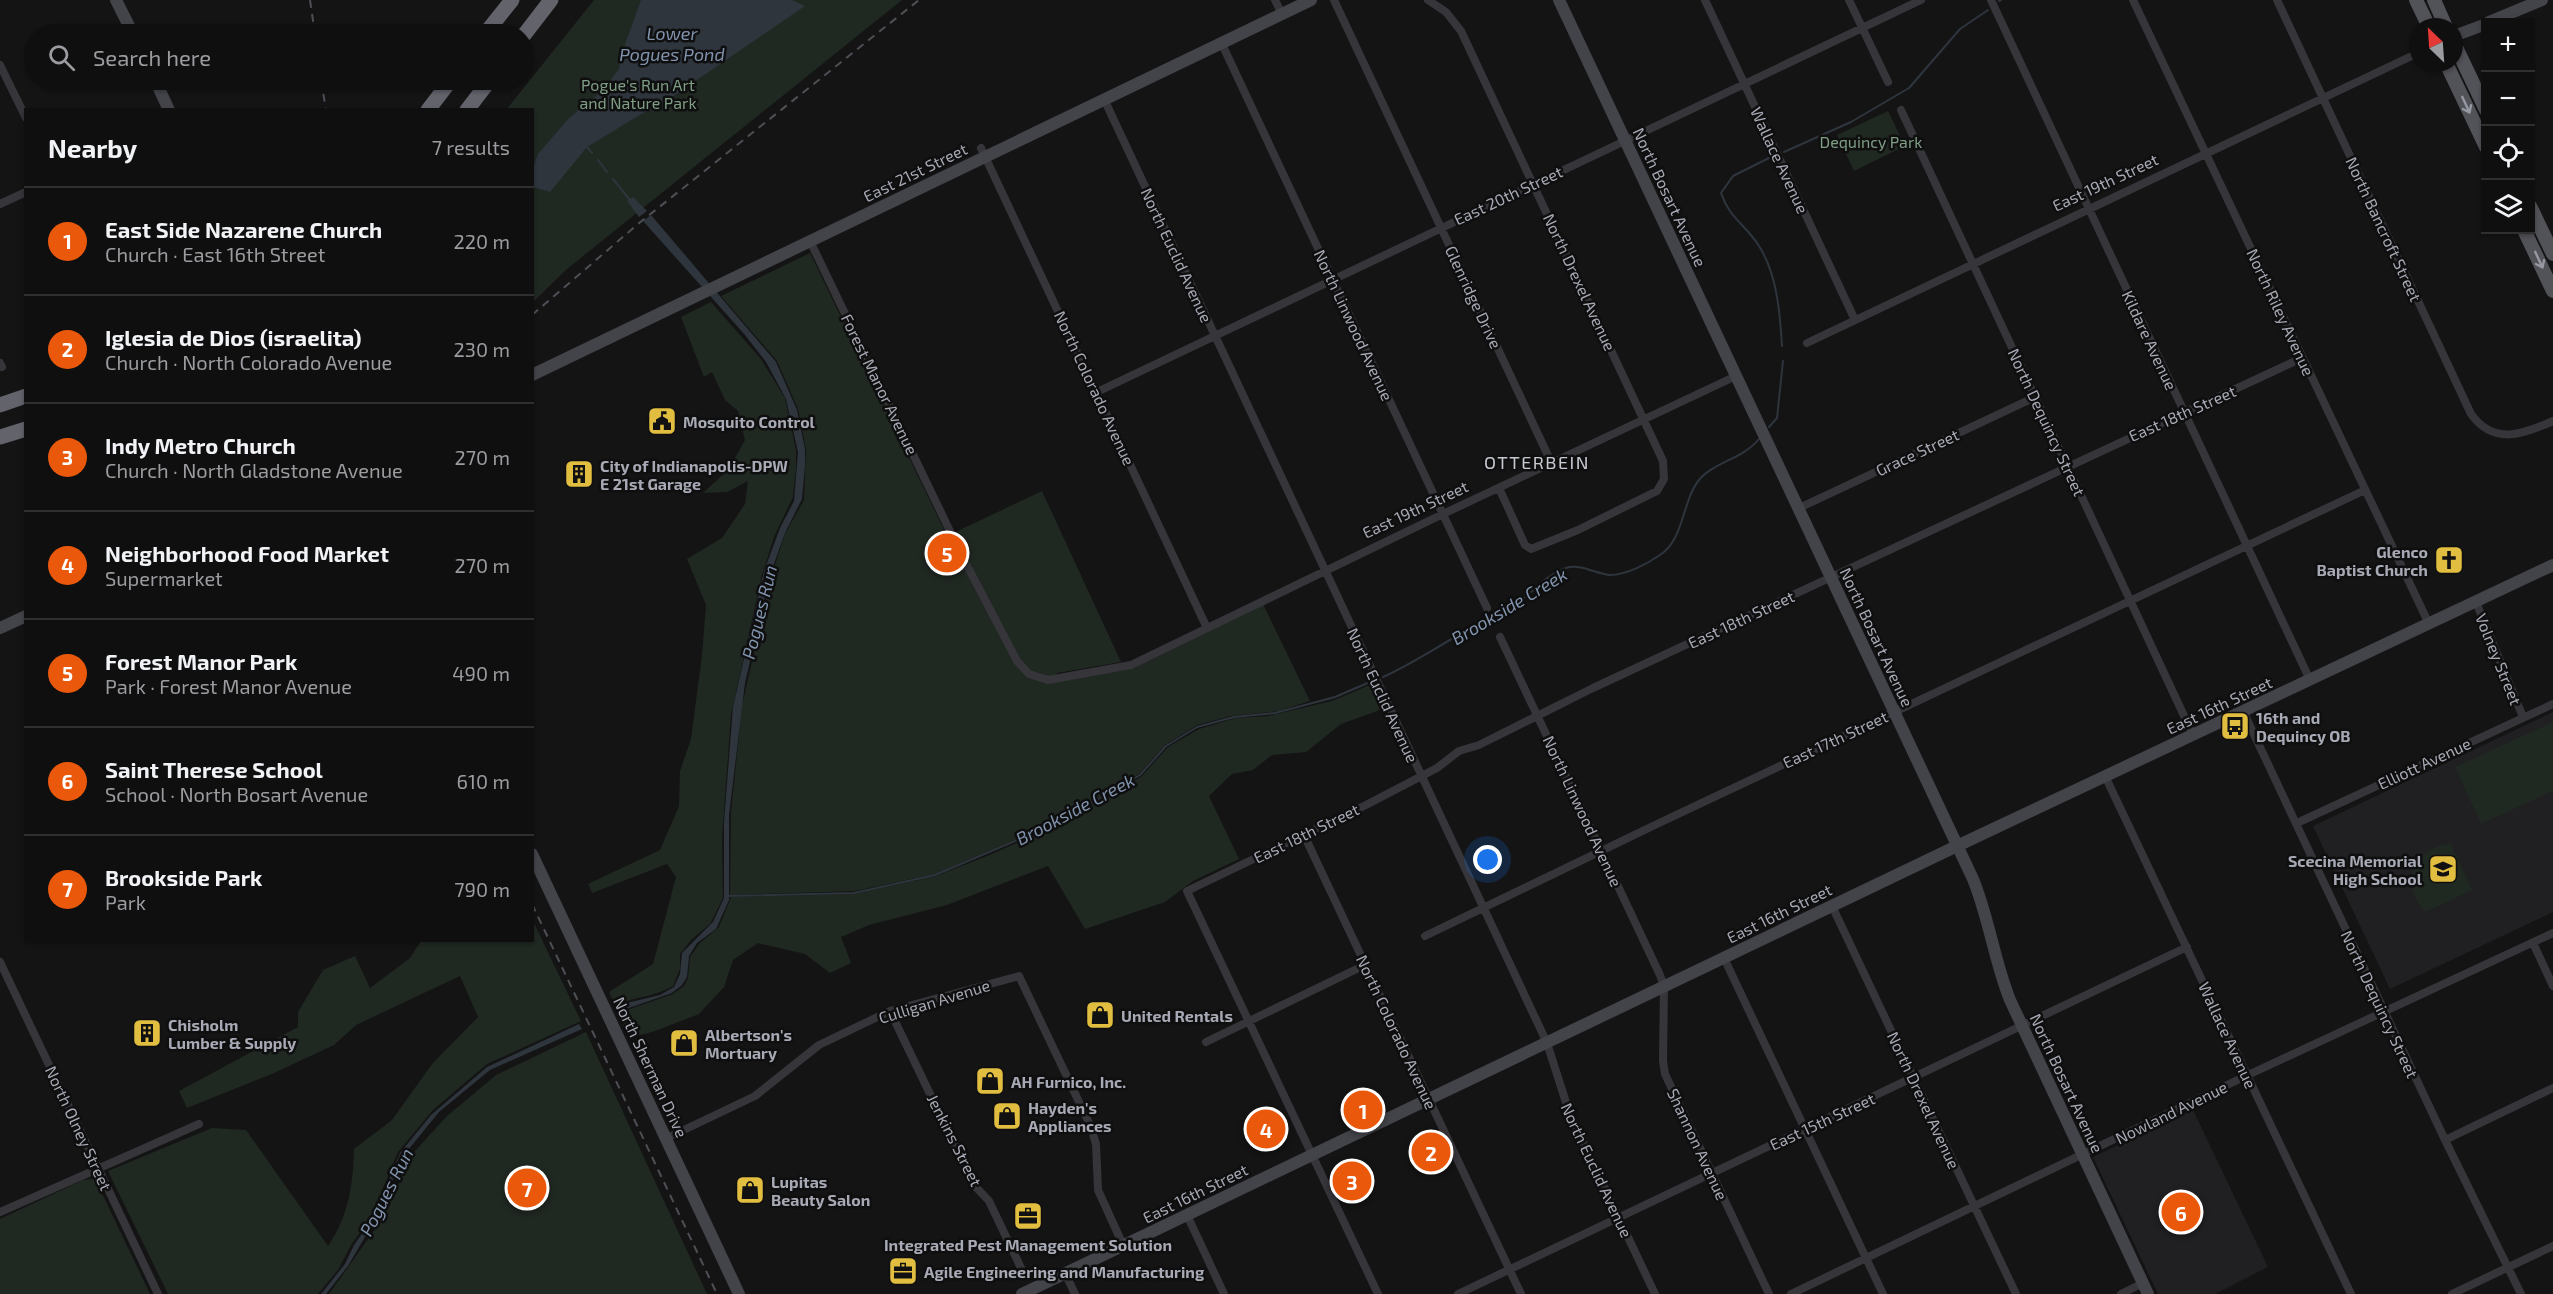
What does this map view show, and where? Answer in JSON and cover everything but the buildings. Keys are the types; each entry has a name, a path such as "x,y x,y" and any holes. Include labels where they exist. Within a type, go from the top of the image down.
{"highway":[{"path":"493,24 512,0"},
{"path":"532,24 550,0"},
{"path":"430,108 443,90"},
{"path":"469,108 482,90"},
{"path":"0,405 24,397"},
{"path":"0,437 24,430"}],"main road":[{"path":"116,0 128,24"},
{"name":"East 21st Street","path":"534,374 810,241 983,152 1104,99 1311,0"},
{"name":"North Bosart Avenue","path":"1559,0 1957,846 1981,900 2001,977 2146,1289"},
{"path":"2416,0 2425,18"},
{"path":"2434,0 2442,18"},
{"path":"2499,18 2542,0"},
{"path":"2463,32 2481,25"},
{"path":"2463,62 2481,100"},
{"path":"2450,72 2481,136"},
{"path":"160,90 168,108"},
{"path":"2535,216 2553,254"},
{"path":"2526,234 2553,291"},
{"name":"East 16th Street","path":"1022,1294 1957,846 2553,566"},
{"path":"0,628 24,617"},
{"name":"North Sherman Drive","path":"534,858 739,1294"}],"street":[{"path":"1275,0 1282,14"},
{"name":"Glenridge Drive","path":"1334,0 1552,464"},
{"name":"North Drexel Avenue","path":"1428,0 1446,12 1459,27 1663,461 1664,479 1657,491 1578,530 1531,549 1525,545 1499,488"},
{"name":"Wallace Avenue","path":"1705,0 1855,320"},
{"path":"1849,0 1888,82"},
{"name":"East 20th Street","path":"1097,392 1921,0"},
{"name":"Kildare Avenue","path":"1991,0 2310,680"},
{"name":"North Riley Avenue","path":"2133,0 2429,624"},
{"name":"North Bancroft Street","path":"2277,0 2469,411 2476,421 2489,430 2513,435 2527,433 2553,421"},
{"name":"North Linwood Avenue","path":"1221,42 1487,608"},
{"name":"East 19th Street","path":"1807,343 2409,57"},
{"path":"0,65 24,114"},
{"name":"North Euclid Avenue","path":"1104,99 1547,1042 1570,1115 1655,1294"},
{"name":"North Dequincy Street","path":"1901,110 2193,735"},
{"name":"North Colorado Avenue","path":"983,152 1207,628"},
{"path":"0,204 24,193"},
{"name":"Forest Manor Avenue","path":"810,241 949,528 1017,661 1027,672 1035,677 1051,680 1131,665 1207,628"},
{"name":"East 18th Street","path":"1248,1021 1187,891 1437,768 1459,751 1538,717 1830,577 2302,358"},
{"name":"East 19th Street","path":"1207,628 1736,376"},
{"name":"Grace Street","path":"1799,508 2035,397"},
{"name":"East 17th Street","path":"1425,936 1894,711 2365,490"},
{"name":"Volney Street","path":"2476,602 2523,717"},
{"name":"North Linwood Avenue","path":"1500,637 1664,986"},
{"name":"Elliott Avenue","path":"2297,824 2553,704"},
{"name":"North Dequincy Street","path":"2243,711 2445,1140 2521,1294"},
{"name":"Wallace Avenue","path":"2105,776 2351,1294"},
{"name":"North Colorado Avenue","path":"1304,835 1521,1294"},
{"name":"North Drexel Avenue","path":"1832,906 2016,1294"},
{"name":"Nowland Avenue","path":"1791,1294 2248,1075 2553,933"},
{"path":"2533,943 2553,986"},
{"name":"East 15th Street","path":"1458,1294 2187,947"},
{"path":"1724,958 1883,1294"},
{"name":"North Olney Street","path":"0,962 158,1294"},
{"path":"1206,1042 1365,965"},
{"name":"Culligan Avenue","path":"667,1138 749,1100 819,1046 890,1011 1018,976 1091,1127 1096,1144 1098,1190 1124,1245"},
{"name":"Shannon Avenue","path":"1664,986 1664,1070 1769,1294"},
{"name":"Jenkins Street","path":"890,1011 974,1185 989,1201 1021,1268"},
{"path":"1248,1021 1378,1294"},
{"path":"2445,1140 2553,1088"},
{"path":"0,1212 97,1167 199,1124"},
{"path":"1187,1215 1224,1294"},
{"path":"2452,1294 2553,1246"},
{"path":"1065,1273 1075,1294"},
{"path":"2121,1294 2146,1289"}],"shaded area":[{"name":"Scecina Memorial High School","path":"2553,712 2553,912 2390,989 2313,826"},
{"path":"2193,1110 2268,1267 2215,1294 2158,1294 2093,1157"}],"green space":[{"name":"Pogue's Run Art and Nature Park","path":"594,0 902,0 567,269 534,301 534,108 508,108 522,90 534,90 534,75"},
{"name":"Dequincy Park","path":"1888,111 1905,146 1854,171 1837,135"},
{"path":"810,253 947,536 1042,491 1121,662 1057,673 1055,680 1126,670 1263,604 1310,701 1279,711 1231,716 1197,725 1165,745 1139,774 1054,823 935,874 855,891 730,895 731,812 742,706 771,577 785,534 804,500 806,449 798,409 777,361 721,296"},
{"path":"711,302 761,359 785,398 796,450 793,497 774,537 762,575 731,715 722,839 723,898 710,924 691,940 680,954 680,969 673,986 615,1005 609,992 653,964 676,877 667,864 592,893 588,884 660,850 679,806 680,771 691,739 706,605 687,559 722,538 745,504 748,481 727,492 703,493 729,469 745,440 738,411 725,400 712,372 704,377 681,317"},
{"path":"1370,685 1380,710 1341,724 1306,752 1272,755 1253,770 1232,774 1209,796 1239,859 1193,881 1165,902 1085,929 1048,866 947,905 869,925 841,937 851,963 830,973 805,954 758,943 733,960 724,987 699,1014 655,1031 629,1038 618,1013 673,994 684,986 688,978 690,957 700,943 719,927 731,897 854,894 936,876 1056,825 1141,777 1168,747 1199,729 1236,718 1268,716 1332,701"},
{"path":"2553,722 2553,791 2481,824 2455,767"},
{"path":"2451,844 2472,890 2426,912 2417,901 2413,890 2414,869 2419,859 2427,852"},
{"path":"534,923 581,1021 487,1064 433,1110 398,1152 371,1217 351,1245 338,1270 318,1294 168,1294 108,1171 212,1128 246,1130 328,1246 345,1211 354,1149 392,1120 432,1064 478,1017 460,976 356,1025 334,1045 274,1073 187,1108 179,1091 298,1027 298,1012 323,970 355,956 370,988 410,958 420,942 534,942"},
{"path":"586,1032 707,1294 329,1294 378,1225 415,1151 447,1116 496,1075"},
{"path":"93,1179 97,1183 150,1294 0,1294 0,1219 83,1180"}],"water":[{"name":"Lower Pogues Pond","path":"641,0 792,0 805,6 653,110 643,113 587,147 550,192 534,187 534,165 538,154 568,119 603,90 619,69 623,50"},
{"path":"633,197 647,211 639,217 627,201"},
{"path":"651,215 776,362 797,410 805,449 805,466 802,499 785,533 770,575 745,683 729,815 729,900 716,929 697,943 689,956 687,977 682,985 672,993 626,1009 623,1004 660,995 674,987 680,974 682,953 713,922 724,898 724,822 733,707 764,571 780,528 794,501 798,452 786,399 766,362 745,335 643,221"},
{"path":"579,1024 582,1029 490,1070 439,1112 404,1155 372,1225 348,1266 326,1294 321,1294 345,1264 354,1245 374,1217 400,1153 431,1115 487,1067"}],"waterway":[{"name":"Brookside Creek","path":"1784,152 1851,122 1909,88 1960,29 1988,10"},
{"name":"Pogues Run","path":"587,147 592,153"},
{"name":"Brookside Creek","path":"1771,157 1733,176 1721,193 1728,209 1759,246 1770,269 1779,307 1782,346"},
{"name":"Pogues Run","path":"598,160 607,172"},
{"name":"Pogues Run","path":"613,179 630,200"},
{"name":"Brookside Creek","path":"1769,427 1777,418 1783,361"},
{"name":"Brookside Creek","path":"1383,677 1511,608 1544,581 1566,568 1577,567 1616,575 1636,568 1660,555 1674,540 1689,498 1699,480 1712,469 1745,451 1759,439"},
{"name":"Brookside Creek","path":"727,896 854,893 935,875 1055,824 1140,775 1166,746 1197,727 1234,717 1275,713 1335,697 1370,682"}],"railway":[{"path":"310,0 314,24"},
{"path":"534,313 638,224 919,0"},
{"path":"323,90 326,108"},
{"path":"534,908 717,1294"}],"place":[{"name":"Mosquito Control","path":"662,421"},
{"name":"City of Indianapolis-DPW E 21st Garage","path":"579,474"},
{"name":"Forest Manor Park","path":"947,553"},
{"name":"Glenco Baptist Church","path":"2449,560"},
{"name":"16th and Dequincy OB","path":"2235,726"},
{"name":"Scecina Memorial High School","path":"2443,869"},
{"name":"United Rentals","path":"1100,1015"},
{"name":"Chisholm Lumber & Supply","path":"147,1033"},
{"name":"Albertson's Mortuary","path":"684,1043"},
{"name":"AH Furnico, Inc.","path":"990,1081"},
{"name":"East Side Nazarene Church","path":"1363,1110"},
{"name":"Hayden's Appliances","path":"1007,1116"},
{"name":"Neighborhood Food Market","path":"1266,1129"},
{"name":"Iglesia de Dios (israelita)","path":"1431,1152"},
{"name":"Indy Metro Church","path":"1352,1181"},
{"name":"Brookside Park","path":"527,1188"},
{"name":"Lupitas Beauty Salon","path":"750,1190"},
{"name":"Saint Therese School","path":"2181,1212"},
{"name":"Integrated Pest Management Solution","path":"1028,1216"},
{"name":"Agile Engineering and Manufacturing","path":"903,1271"}],"district":[{"name":"OTTERBEIN","path":"1537,462"}]}
